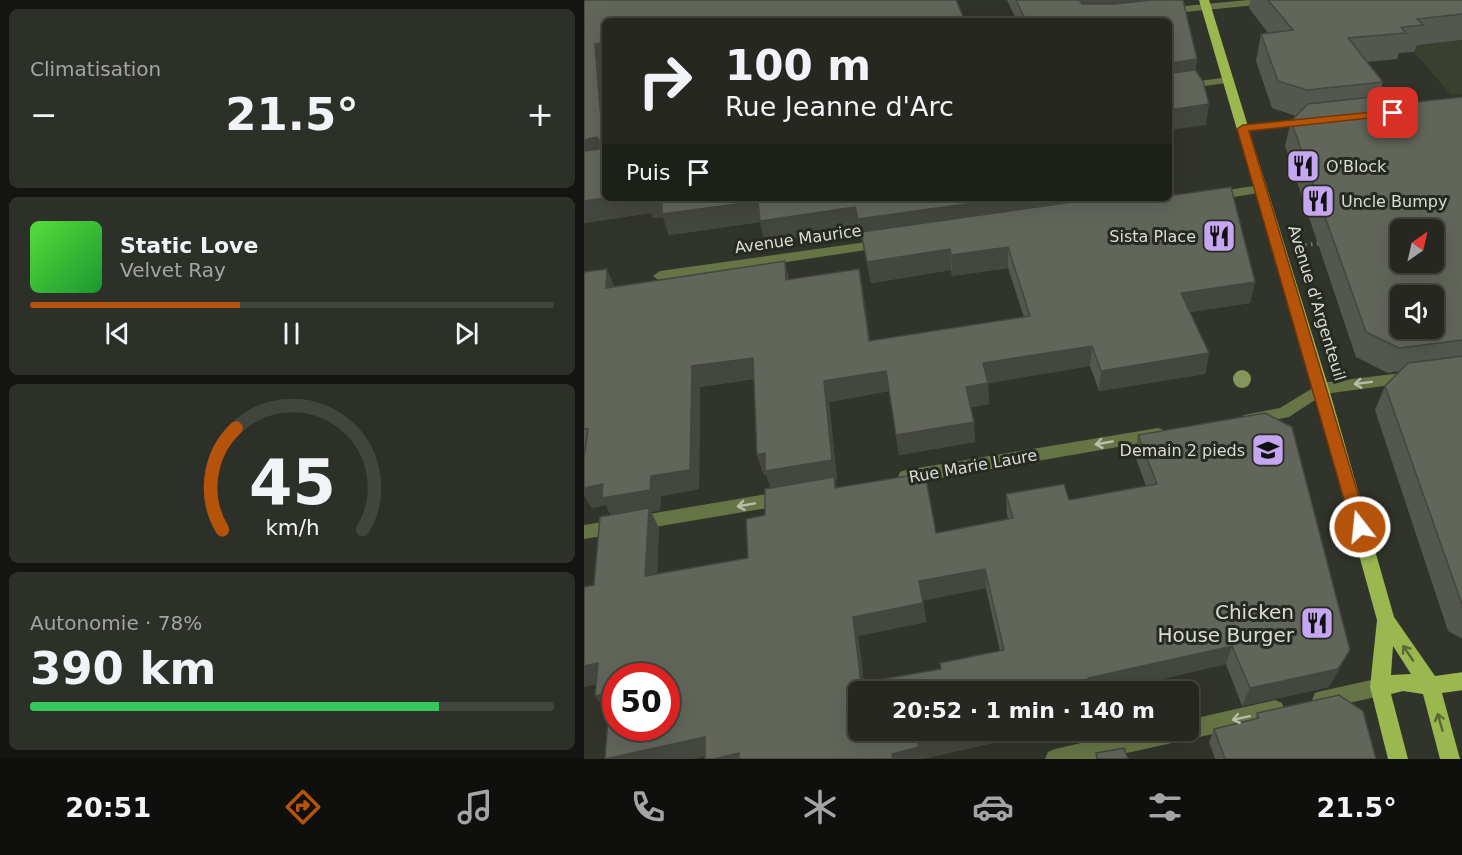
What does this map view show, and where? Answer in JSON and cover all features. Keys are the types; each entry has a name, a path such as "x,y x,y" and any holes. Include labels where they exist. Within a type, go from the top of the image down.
{"main road":[{"name":"Avenue d'Argenteuil","path":"1205,3 1321,389 1386,620 1430,686 1450,759"},
{"name":"Avenue d'Argenteuil","path":"1386,620 1380,687 1398,759"},
{"path":"1380,687 1403,682 1430,686 1463,681"}],"street":[{"path":"1152,13 1205,3 1278,0"},
{"path":"1172,88 1229,80"},
{"path":"1243,129 1324,120"},
{"path":"1202,197 1261,189"},
{"name":"Avenue Maurice","path":"660,276 896,242"},
{"path":"1238,421 1284,412 1321,389 1419,376"},
{"name":"Rue Marie Laure","path":"887,480 1179,430"},
{"path":"584,532 806,494"},
{"path":"1199,727 1380,687"},
{"path":"1055,759 1136,741"}],"path":[{"path":"1279,248 1323,243"}],"shaded area":[{"path":"1462,40 1462,94 1451,95 1408,45"}],"building":[{"path":"584,0 956,0 964,18 602,18 602,43 595,44 602,119 602,198 584,201 584,151 599,149 599,140 597,137 584,140"},
{"path":"1016,0 1082,0 1080,1 1082,4 1114,4 1183,0 1197,59 1172,63 1172,18 1025,18"},
{"path":"1268,0 1463,0 1463,14 1417,19 1423,25 1401,27 1406,33 1348,38 1383,82 1307,90 1278,81 1261,34 1293,30"},
{"path":"1195,70 1203,81 1209,104 1172,110 1172,73"},
{"path":"1390,95 1397,104 1463,97 1463,340 1399,348 1366,332 1291,121 1308,104"},
{"path":"1231,187 1255,282 1181,293 1209,353 1101,371 1092,346 983,363 988,383 966,387 974,422 896,435 886,371 824,381 832,460 765,471 765,453 757,455 753,358 692,366 690,470 651,476 650,490 602,498 603,484 584,488 584,457 588,429 584,429 584,272 607,269 606,288 785,261 786,280 859,269 869,341 1030,316 1008,247 951,255 950,249 867,262 861,232 1079,201 1172,201 1172,190 1175,195"},
{"path":"662,201 758,201 662,214"},
{"path":"758,201 987,201 858,219 855,207 760,221"},
{"path":"1463,356 1463,607 1385,386 1408,363"},
{"path":"1265,413 1292,427 1350,650 1338,669 1250,688 1232,646 1088,678 1089,681 872,681 941,669 940,663 1004,650 985,569 919,581 923,603 853,617 861,681 848,681 848,741 927,741 918,743 919,747 892,754 893,759 739,759 739,753 705,759 705,737 605,759 606,741 680,741 680,663 602,663 602,695 595,696 598,663 584,666 584,587 594,585 600,517 649,508 645,576 748,558 746,519 765,515 765,489 834,477 835,488 925,473 936,533 1013,518 1006,494 1064,484 1069,500 1157,484 1138,435"},
{"path":"1339,695 1363,711 1376,759 1225,759 1214,729 1259,718 1257,713"},
{"path":"1124,748 1128,759 1097,759 1096,753"}],"place":[{"name":"O'Block","path":"1303,166"},
{"name":"Uncle Bumpy","path":"1318,201"},
{"name":"Sista Place","path":"1219,236"},
{"name":"Demain 2 pieds","path":"1268,450"},
{"name":"Chicken House Burger","path":"1317,623"}],"route":[{"path":"1360,527 1243,129 1393,113"}]}
